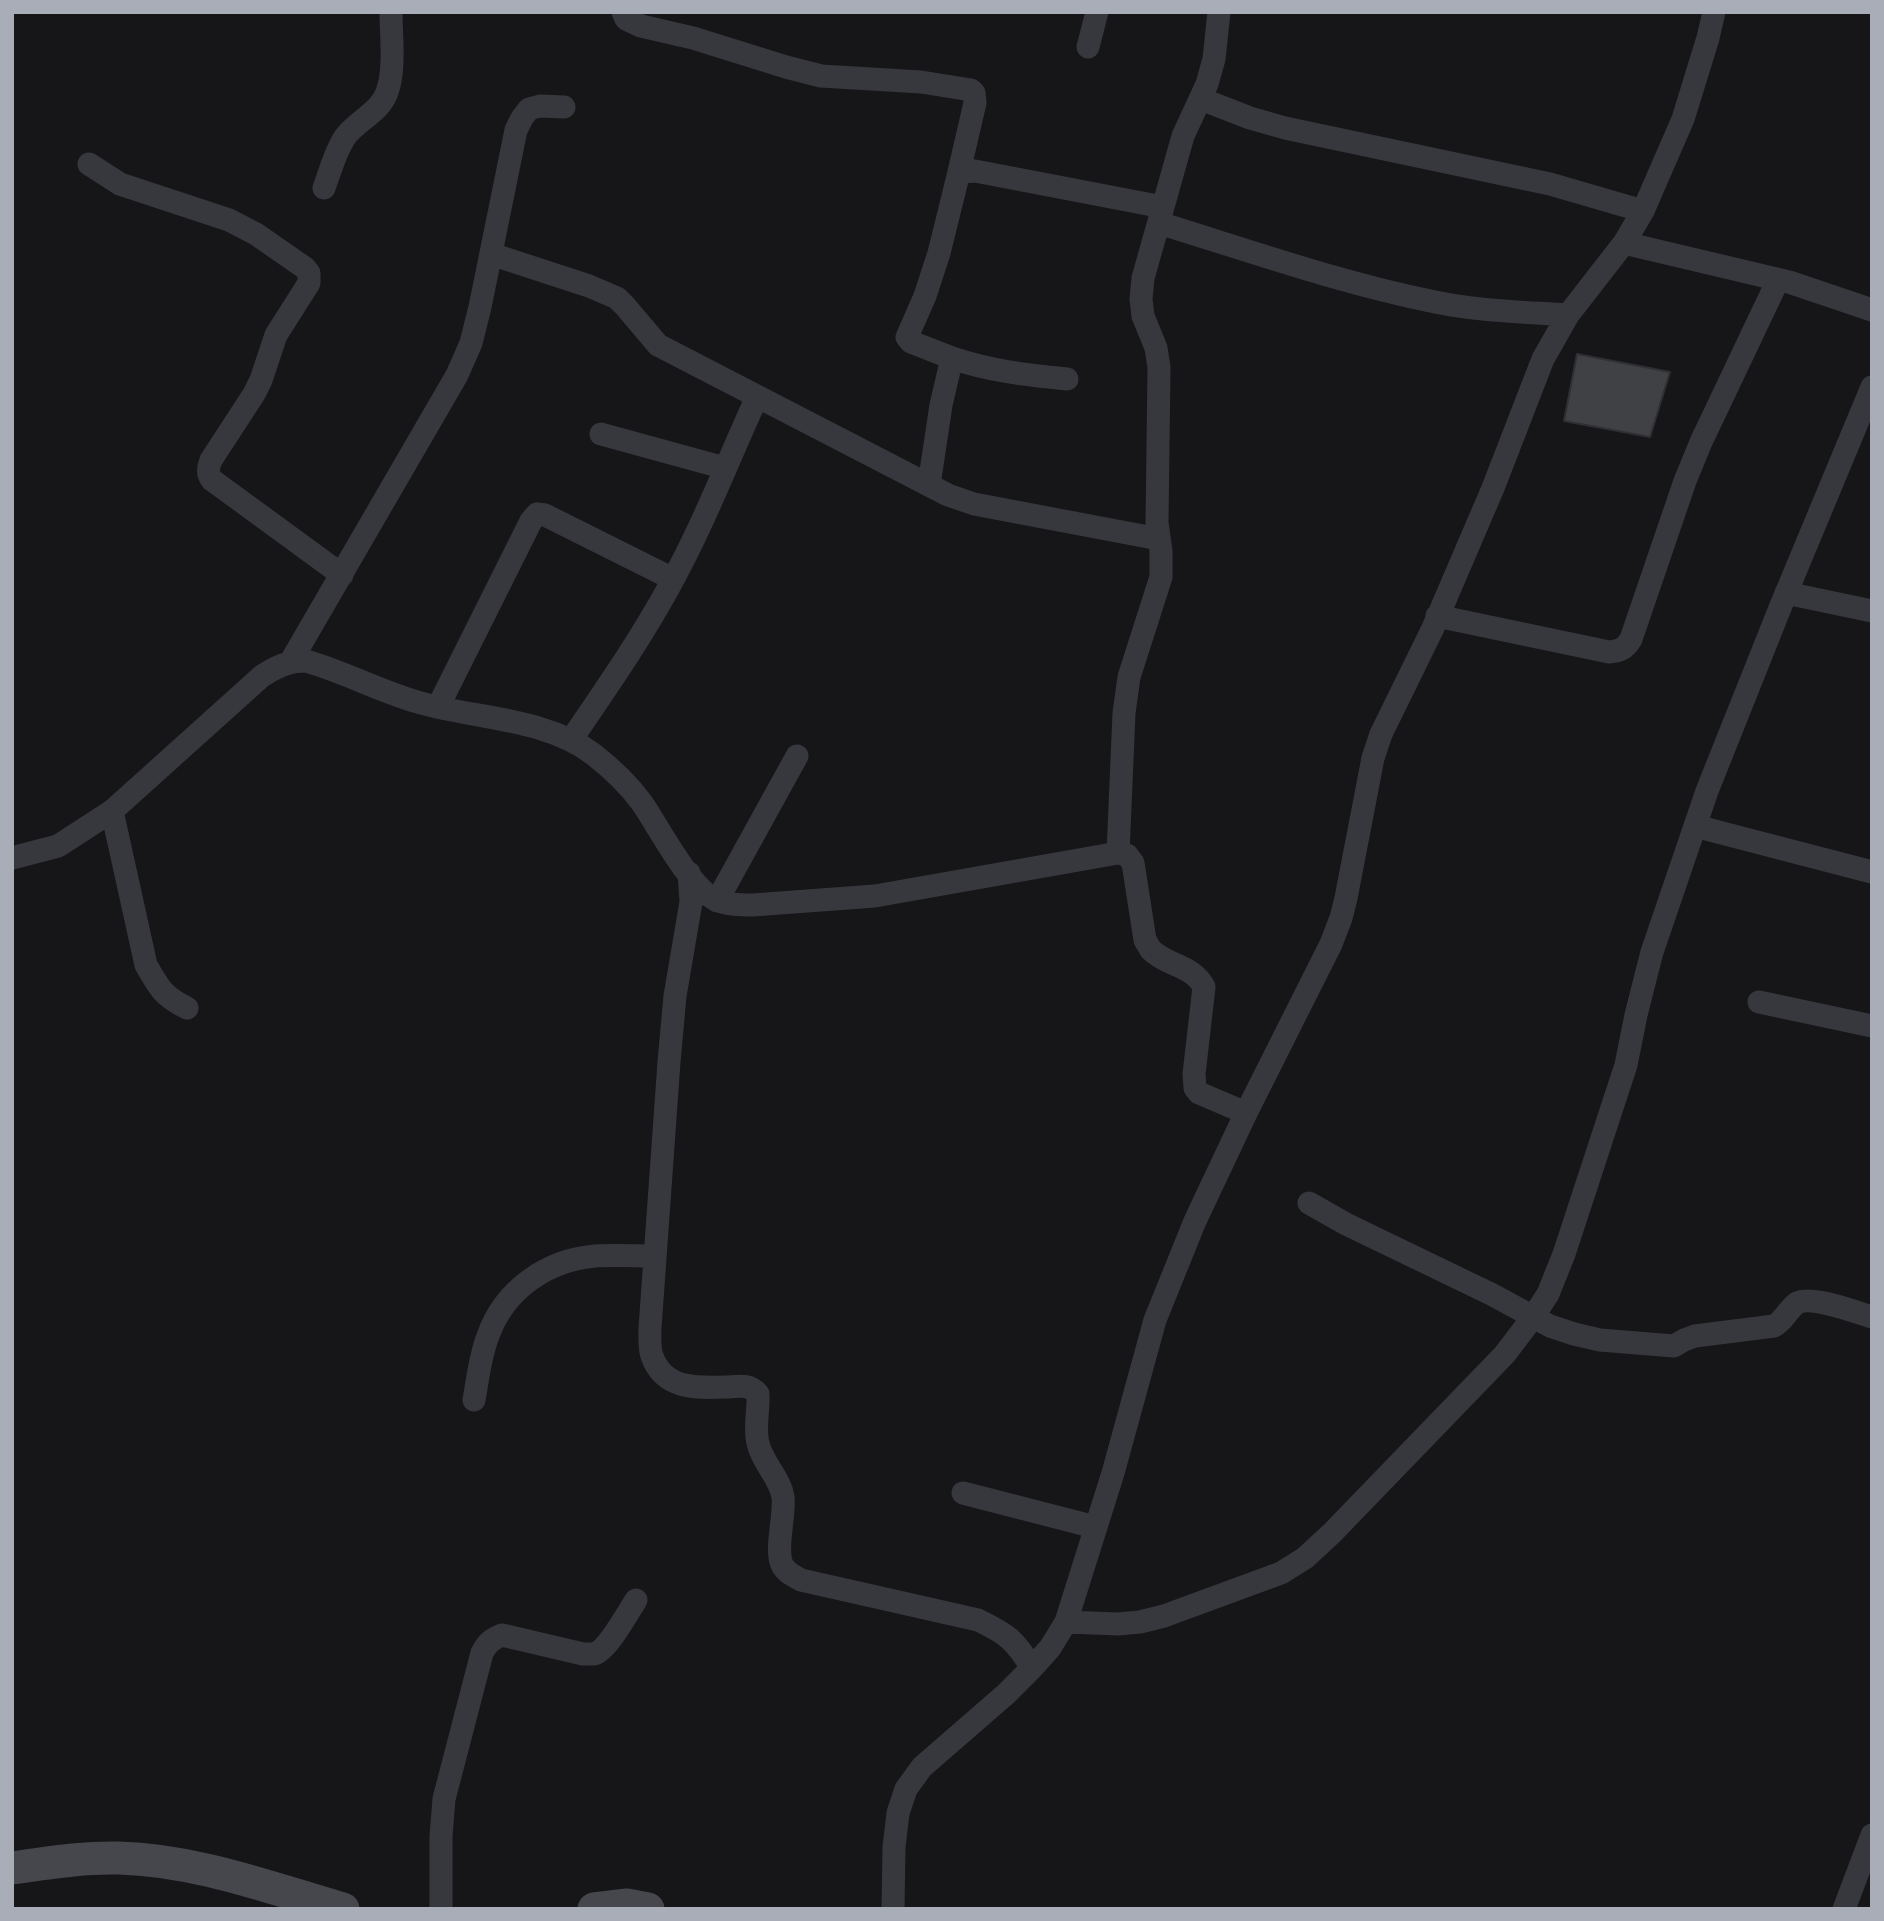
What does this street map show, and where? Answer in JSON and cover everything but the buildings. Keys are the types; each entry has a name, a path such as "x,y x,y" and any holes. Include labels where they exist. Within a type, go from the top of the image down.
{"street":[{"path":"324,188 345,137 378,107 388,90 391,71 391,12"},
{"path":"624,12 626,19 632,23 821,76 921,82 971,90 975,103 939,253 925,296 906,337 911,342 978,367 1067,379"},
{"path":"1088,47 1097,12"},
{"path":"1118,853 1124,713 1129,677 1161,577 1162,564 1157,523 1159,367 1156,348 1143,316 1143,278 1183,136 1208,83 1214,59 1219,12"},
{"path":"893,1909 894,1847 898,1813 906,1788 922,1767 1032,1668 1050,1648 1066,1622 1155,1320 1195,1222 1246,1113 1331,944 1346,898 1377,746 1493,488 1544,359 1568,314 1624,243 1643,211 1684,119 1714,12"},
{"path":"1201,99 1285,128 1550,184 1643,211"},
{"path":"291,661 457,375 471,344 512,146 522,118 529,109 540,106 564,107"},
{"path":"89,164 120,184 229,220 256,234 306,268 309,283 276,335 261,380 211,460 208,475 341,575"},
{"path":"958,176 963,172 975,171 1161,215 1332,276 1438,302 1503,311 1568,314"},
{"path":"1624,243 1778,280 1872,310"},
{"path":"491,254 617,298 658,345 948,495 974,503 1159,539"},
{"path":"1437,616 1609,652 1619,651 1627,646 1696,455 1778,280"},
{"path":"929,485 940,405 952,358"},
{"path":"1066,1622 1118,1624 1164,1616 1281,1573 1304,1558 1332,1533 1496,1364 1533,1317 1548,1294 1564,1254 1626,1065 1652,952 1695,826 1786,593 1872,387"},
{"path":"572,740 644,631 673,579 757,397"},
{"path":"601,434 725,468"},
{"path":"438,707 531,521 537,514 545,515 673,579"},
{"path":"1786,593 1872,611"},
{"path":"12,858 58,846 112,811 251,685 276,667 291,661 306,661 382,690 438,707 537,728 572,740 621,778 641,801 689,873 704,892 717,901 753,905 875,897 1118,853 1127,855 1133,863 1145,940 1152,950 1199,978 1204,987 1194,1074 1195,1088 1199,1093 1246,1113"},
{"path":"717,901 796,756"},
{"path":"112,811 146,965 157,985 170,1000 187,1008"},
{"path":"1695,826 1872,872"},
{"path":"689,873 691,902 675,996 668,1062 650,1328 651,1354 659,1371 675,1382 696,1388 744,1386 753,1388 758,1394 757,1441 763,1459 782,1492 784,1505 780,1557 782,1566 789,1574 801,1580 978,1620 1002,1631 1018,1645 1032,1668"},
{"path":"1759,1002 1872,1026"},
{"path":"1309,1203 1346,1224 1493,1294 1550,1326 1574,1335 1600,1340 1674,1346 1695,1336 1774,1326 1798,1303 1812,1300 1872,1317"},
{"path":"474,1400 488,1333 517,1289 540,1272 566,1261 595,1256 655,1256"},
{"path":"963,1493 1096,1527"},
{"path":"441,1909 444,1799 482,1653 487,1645 493,1638 502,1635 583,1654 594,1654 607,1643 636,1600"},
{"path":"1844,1909 1872,1835"},
{"path":"12,1868 74,1858 159,1861 201,1869 343,1909"},
{"path":"594,1909 627,1905 648,1909"}]}
